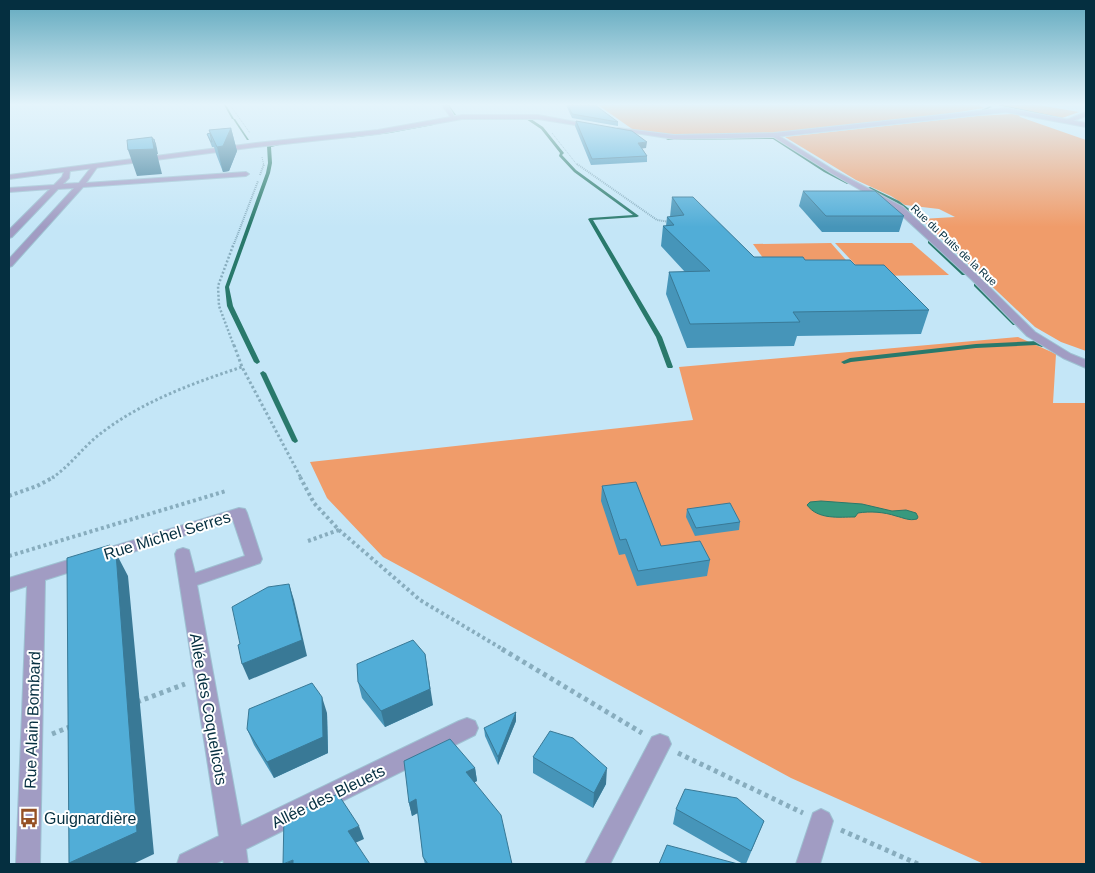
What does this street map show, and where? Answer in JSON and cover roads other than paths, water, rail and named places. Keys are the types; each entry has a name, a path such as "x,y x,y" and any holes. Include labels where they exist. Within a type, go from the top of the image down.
{"street":[{"path":"9,177 250,146"},
{"name":"Rue du Puits de la Rue","path":"791,146 832,172 900,209 975,278 1031,334 1067,356 1086,364"},
{"path":"9,264 81,185 95,166"},
{"path":"9,235 58,186 65,178 67,170"},
{"path":"9,190 246,174"},
{"name":"Rue Michel Serres","path":"9,585 239,513 254,559 187,582"},
{"name":"Allée des Coquelicots","path":"182,554 234,854"},
{"name":"Rue Alain Bombard","path":"28,864 36,576"},
{"name":"Allée des Bleuets","path":"189,864 234,854 467,728"},
{"path":"597,864 660,744"},
{"path":"808,864 821,821"}],"waterway":[{"path":"257,362 230,306 227,287 268,173 270,146"},
{"path":"556,146 562,153 560,155 575,171 637,216 590,219 659,337 670,367"},
{"path":"786,146 825,171 848,183"},
{"path":"870,188 898,202 911,212"},
{"path":"930,242 964,274"},
{"path":"976,285 1015,324"},
{"path":"844,362 976,346 1037,343 1042,345"},
{"path":"263,373 295,441"}],"place":[{"name":"Guignardière","path":"29,818"}]}
